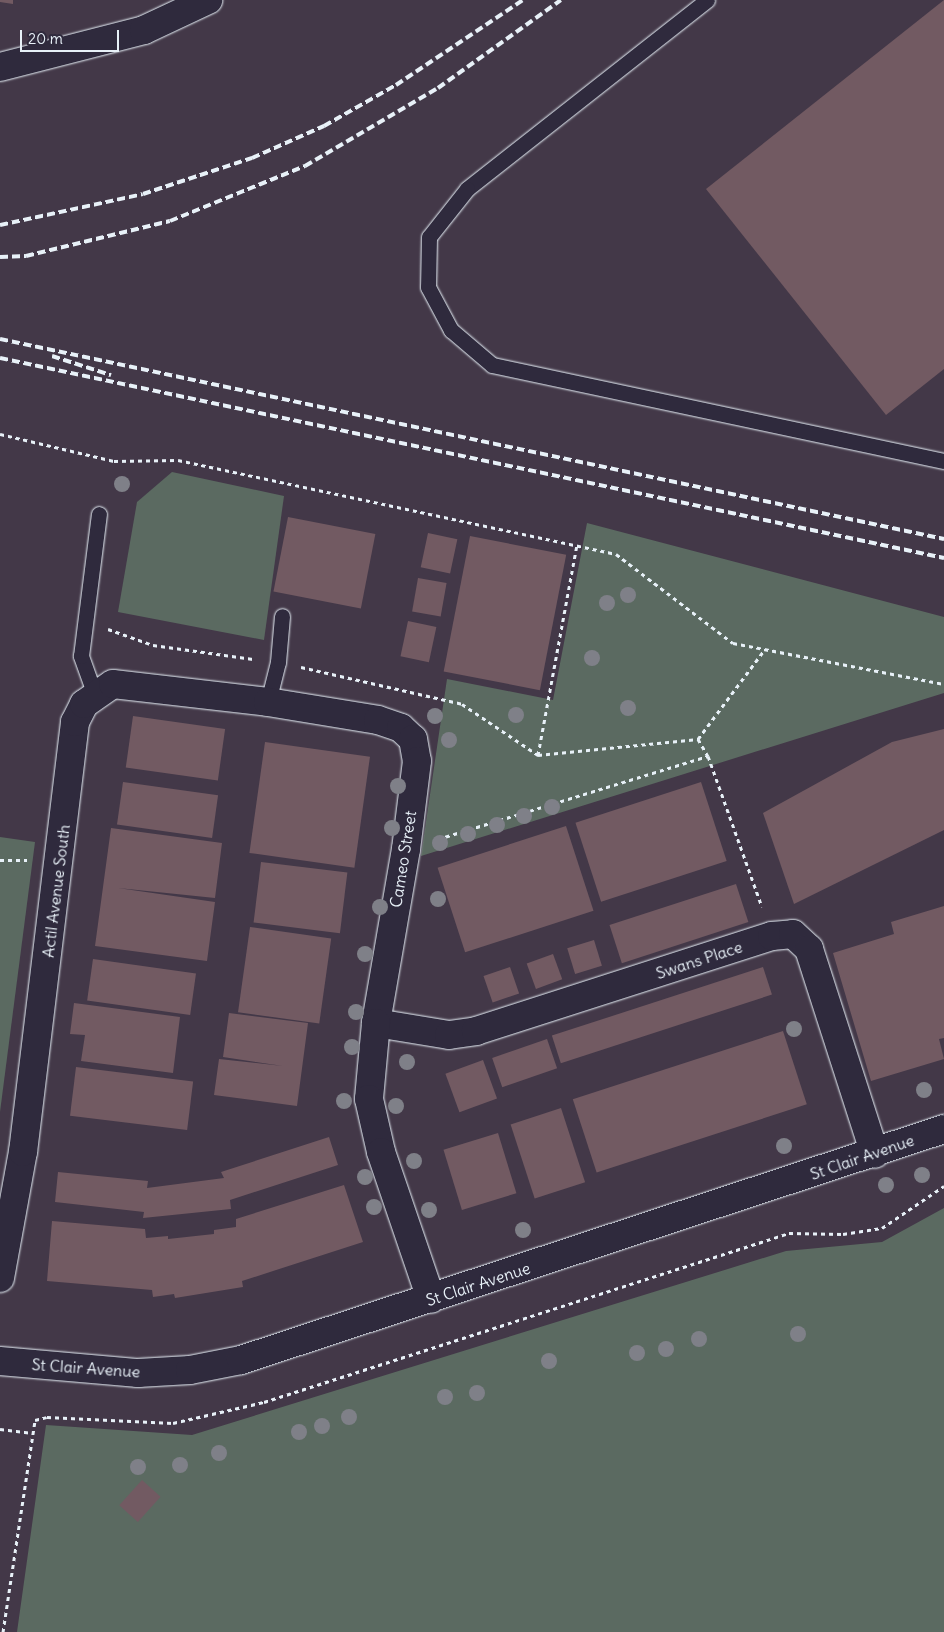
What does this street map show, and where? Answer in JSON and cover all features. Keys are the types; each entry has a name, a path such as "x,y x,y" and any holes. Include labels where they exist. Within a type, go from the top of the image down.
{"street":[{"path":"0,67 144,30 208,0"},
{"name":"Cameo Street","path":"96,698 105,688 114,684 268,702 378,720 407,732 416,749 416,761 406,849 376,1023 369,1076 372,1125 431,1299"},
{"name":"Actil Avenue South","path":"0,1278 23,1152 75,722 84,704 96,698"},
{"name":"Swans Place","path":"376,1023 449,1035 476,1031 772,936 793,934 809,949 875,1154"},
{"name":"St Clair Avenue","path":"0,1362 138,1373 190,1370 241,1360 875,1154 944,1129"}],"lane":[{"path":"707,0 467,189 428,237 428,287 451,330 492,365 944,461"},
{"path":"96,698 81,656 100,514"},
{"path":"268,702 278,662 282,616"}],"path":[{"path":"0,434 114,461 178,460 616,554 733,643 944,684"},
{"path":"538,756 577,545"},
{"path":"698,739 765,649"},
{"path":"406,849 708,756 772,936"},
{"path":"3,1632 35,1420 47,1417 173,1422 264,1402 788,1232 843,1234 882,1228 944,1186"},
{"path":"0,1429 33,1434"}],"green space":[{"path":"172,472 284,496 264,640 118,612 137,502"},
{"path":"587,523 944,617 944,693 421,856 447,679 553,700"},
{"path":"0,837 35,842 0,1112"},
{"path":"944,1208 944,1632 17,1632 46,1425 192,1435 786,1251 882,1242"}],"building":[{"path":"0,0 13,0 13,4 0,2"},
{"path":"944,0 944,369 886,415 706,189"},
{"path":"288,517 375,534 361,609 273,592"},
{"path":"428,533 457,539 450,573 421,567"},
{"path":"470,536 566,555 540,690 444,671"},
{"path":"418,578 447,583 441,617 412,611"},
{"path":"408,621 436,627 429,662 401,656"},
{"path":"133,716 225,729 218,780 126,767"},
{"path":"944,729 944,830 794,904 763,813 892,742"},
{"path":"265,742 370,757 354,868 249,853"},
{"path":"123,782 218,795 212,838 117,825"},
{"path":"701,782 727,861 601,902 575,823"},
{"path":"566,826 594,911 465,952 438,868"},
{"path":"111,828 222,843 215,898 118,888 215,902 207,961 95,946"},
{"path":"261,862 347,873 340,933 254,923"},
{"path":"736,884 748,922 622,963 610,925"},
{"path":"944,906 944,1038 939,1039 944,1059 871,1081 833,953 894,934 891,922"},
{"path":"250,927 331,938 319,1024 238,1012"},
{"path":"594,940 602,966 575,974 567,948"},
{"path":"553,954 562,979 536,989 527,964"},
{"path":"93,959 196,973 190,1015 87,1001"},
{"path":"510,967 519,993 493,1003 484,976"},
{"path":"763,967 772,995 561,1063 552,1036"},
{"path":"74,1003 180,1017 173,1073 81,1061 85,1035 70,1034"},
{"path":"229,1013 308,1023 297,1106 214,1095 219,1059 283,1066 223,1057"},
{"path":"783,1031 807,1104 597,1173 573,1099"},
{"path":"547,1039 557,1068 502,1087 492,1058"},
{"path":"483,1060 497,1099 459,1112 445,1074"},
{"path":"76,1067 193,1081 187,1130 70,1116"},
{"path":"561,1108 585,1182 535,1199 511,1124"},
{"path":"498,1133 516,1193 462,1210 443,1150"},
{"path":"329,1137 338,1165 230,1200 231,1209 143,1218 144,1212 55,1202 58,1172 148,1181 147,1188 224,1178 221,1172"},
{"path":"344,1185 363,1242 242,1281 243,1287 175,1298 174,1294 153,1297 152,1290 47,1281 52,1221 145,1229 146,1238 168,1236 168,1239 214,1234 214,1230 236,1227 236,1219"},
{"path":"142,1480 161,1497 138,1522 119,1505"}],"railway":[{"path":"0,225 143,194 252,158 324,126 396,85 523,0"},
{"path":"0,257 26,256 170,221 305,166 438,88 561,0"},
{"path":"0,339 944,539"},
{"path":"52,356 111,375"},
{"path":"0,358 944,558"}]}
